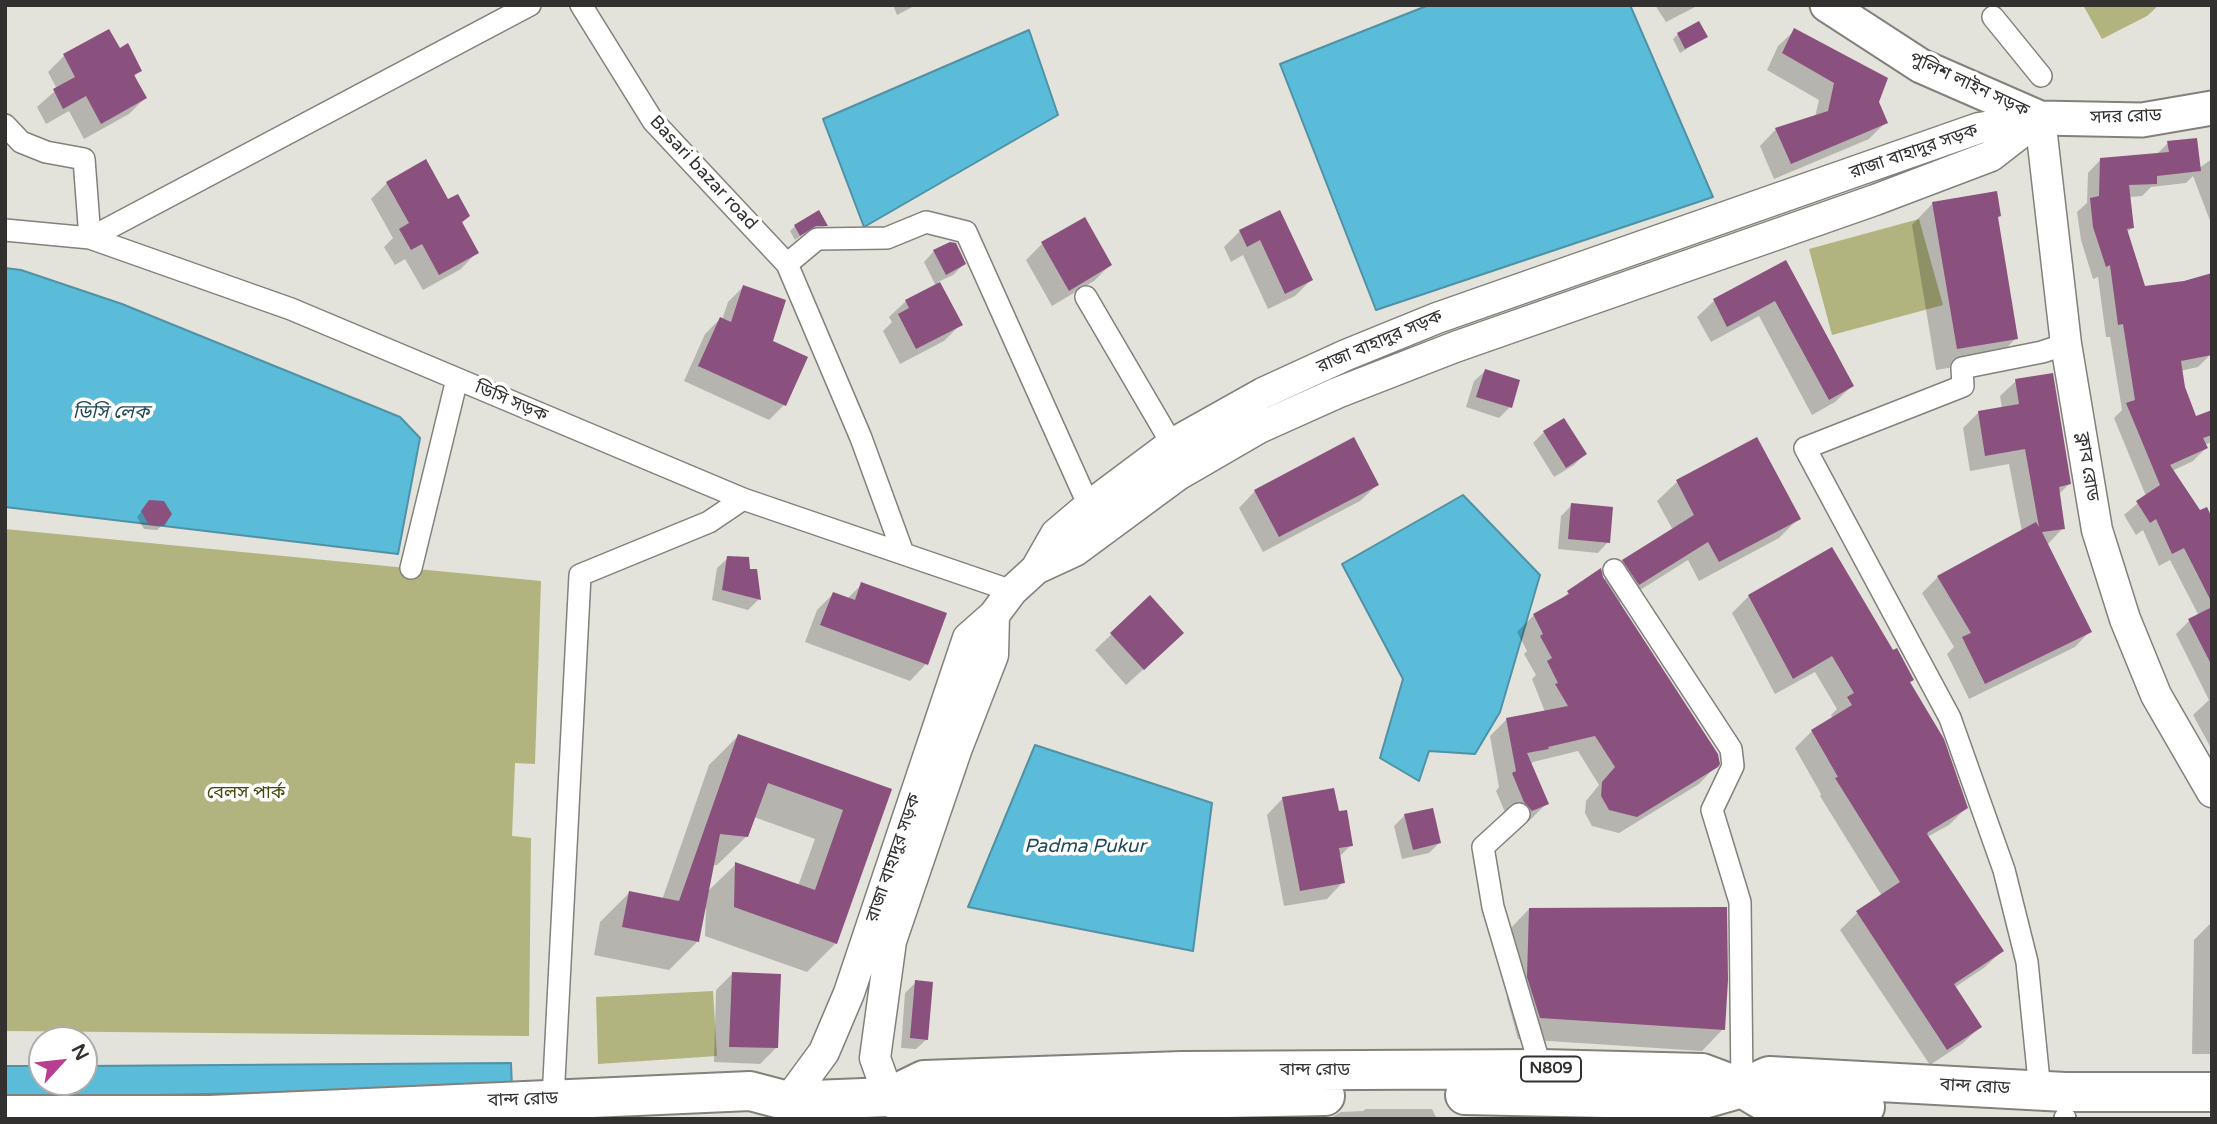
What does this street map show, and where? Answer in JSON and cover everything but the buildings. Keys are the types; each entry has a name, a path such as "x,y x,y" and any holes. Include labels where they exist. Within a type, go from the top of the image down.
{"highway":[{"name":"বান্দ রোড","path":"889,1097 924,1080 1182,1070 1541,1069 1702,1073 1742,1088"},
{"name":"বান্দ রোড","path":"5,1115 210,1115 750,1091 788,1101 889,1097 925,1111 1460,1107 1700,1100 1742,1088 1769,1076 2057,1109 2212,1118"},
{"name":"বান্দ রোড","path":"2057,1109 2212,1092"},
{"name":"বান্দ রোড","path":"689,1119 756,1115 788,1101"}],"main road":[{"name":"পুলিশ লাইন সড়ক","path":"1827,5 1921,66 2040,118"},
{"name":"সদর রোড","path":"2040,118 2142,120 2212,108"},
{"name":"ক্লাব রোড","path":"2040,118 2066,344 2097,530 2125,619 2156,695 2212,792"},
{"name":"রাজা বাহাদুর সড়ক","path":"788,1101 824,1052 849,993 968,638 994,615 1012,591 1036,569 1056,534 1089,506 1172,444 1263,393 1346,355 1437,318 1979,128 2040,118"},
{"name":"রাজা বাহাদুর সড়ক","path":"1036,569 1076,551 1106,526 1178,475 1259,428 1455,346 1875,200 1991,156 2040,118"},
{"name":"রাজা বাহাদুর সড়ক","path":"889,1097 875,1058 891,941 957,748 993,655 994,615"}],"street":[{"path":"5,125 21,142 46,152 84,159 90,238 530,5"},
{"name":"Basari bazar road","path":"581,5 653,121 787,264"},
{"path":"1993,17 2040,78"},
{"path":"903,553 861,438 787,264 817,239 887,238 926,222 966,232 1089,506"},
{"name":"ডিসি সড়ক","path":"5,230 90,238 291,309 743,499 1012,591"},
{"path":"1086,297 1172,444"},
{"path":"2057,1109 2027,962 2004,870 1955,730 1805,448 1963,386 1962,368 2042,352 2066,344"},
{"path":"411,568 457,379"},
{"path":"552,1099 580,575 709,522 743,499"},
{"path":"1614,570 1731,749 1733,766 1712,810 1740,902 1742,1088"},
{"path":"1519,814 1483,847 1493,907 1541,1069"}],"green space":[{"path":"2083,5 2159,5 2147,16 2102,39"},
{"path":"1919,219 1943,305 1832,335 1809,249"},
{"name":"বেলস পার্ক","path":"5,529 541,581 535,764 515,763 512,836 531,838 529,1036 98,1032 98,1026 28,1026 28,1031 5,1031"},
{"path":"713,991 717,1056 598,1064 596,997"}],"water":[{"path":"1429,5 1630,5 1713,197 1376,310 1280,64"},
{"path":"1029,30 1058,115 864,227 823,119"},
{"name":"ডিসি লেক","path":"5,268 21,270 122,304 400,417 420,438 398,554 5,507"},
{"path":"1463,495 1540,575 1500,712 1475,754 1429,751 1419,781 1380,758 1403,679 1342,564"},
{"name":"Padma Pukur","path":"1035,745 1212,803 1193,951 968,907"},
{"path":"511,1063 512,1088 5,1098 5,1066 28,1066 28,1096 98,1096 98,1066"}]}
